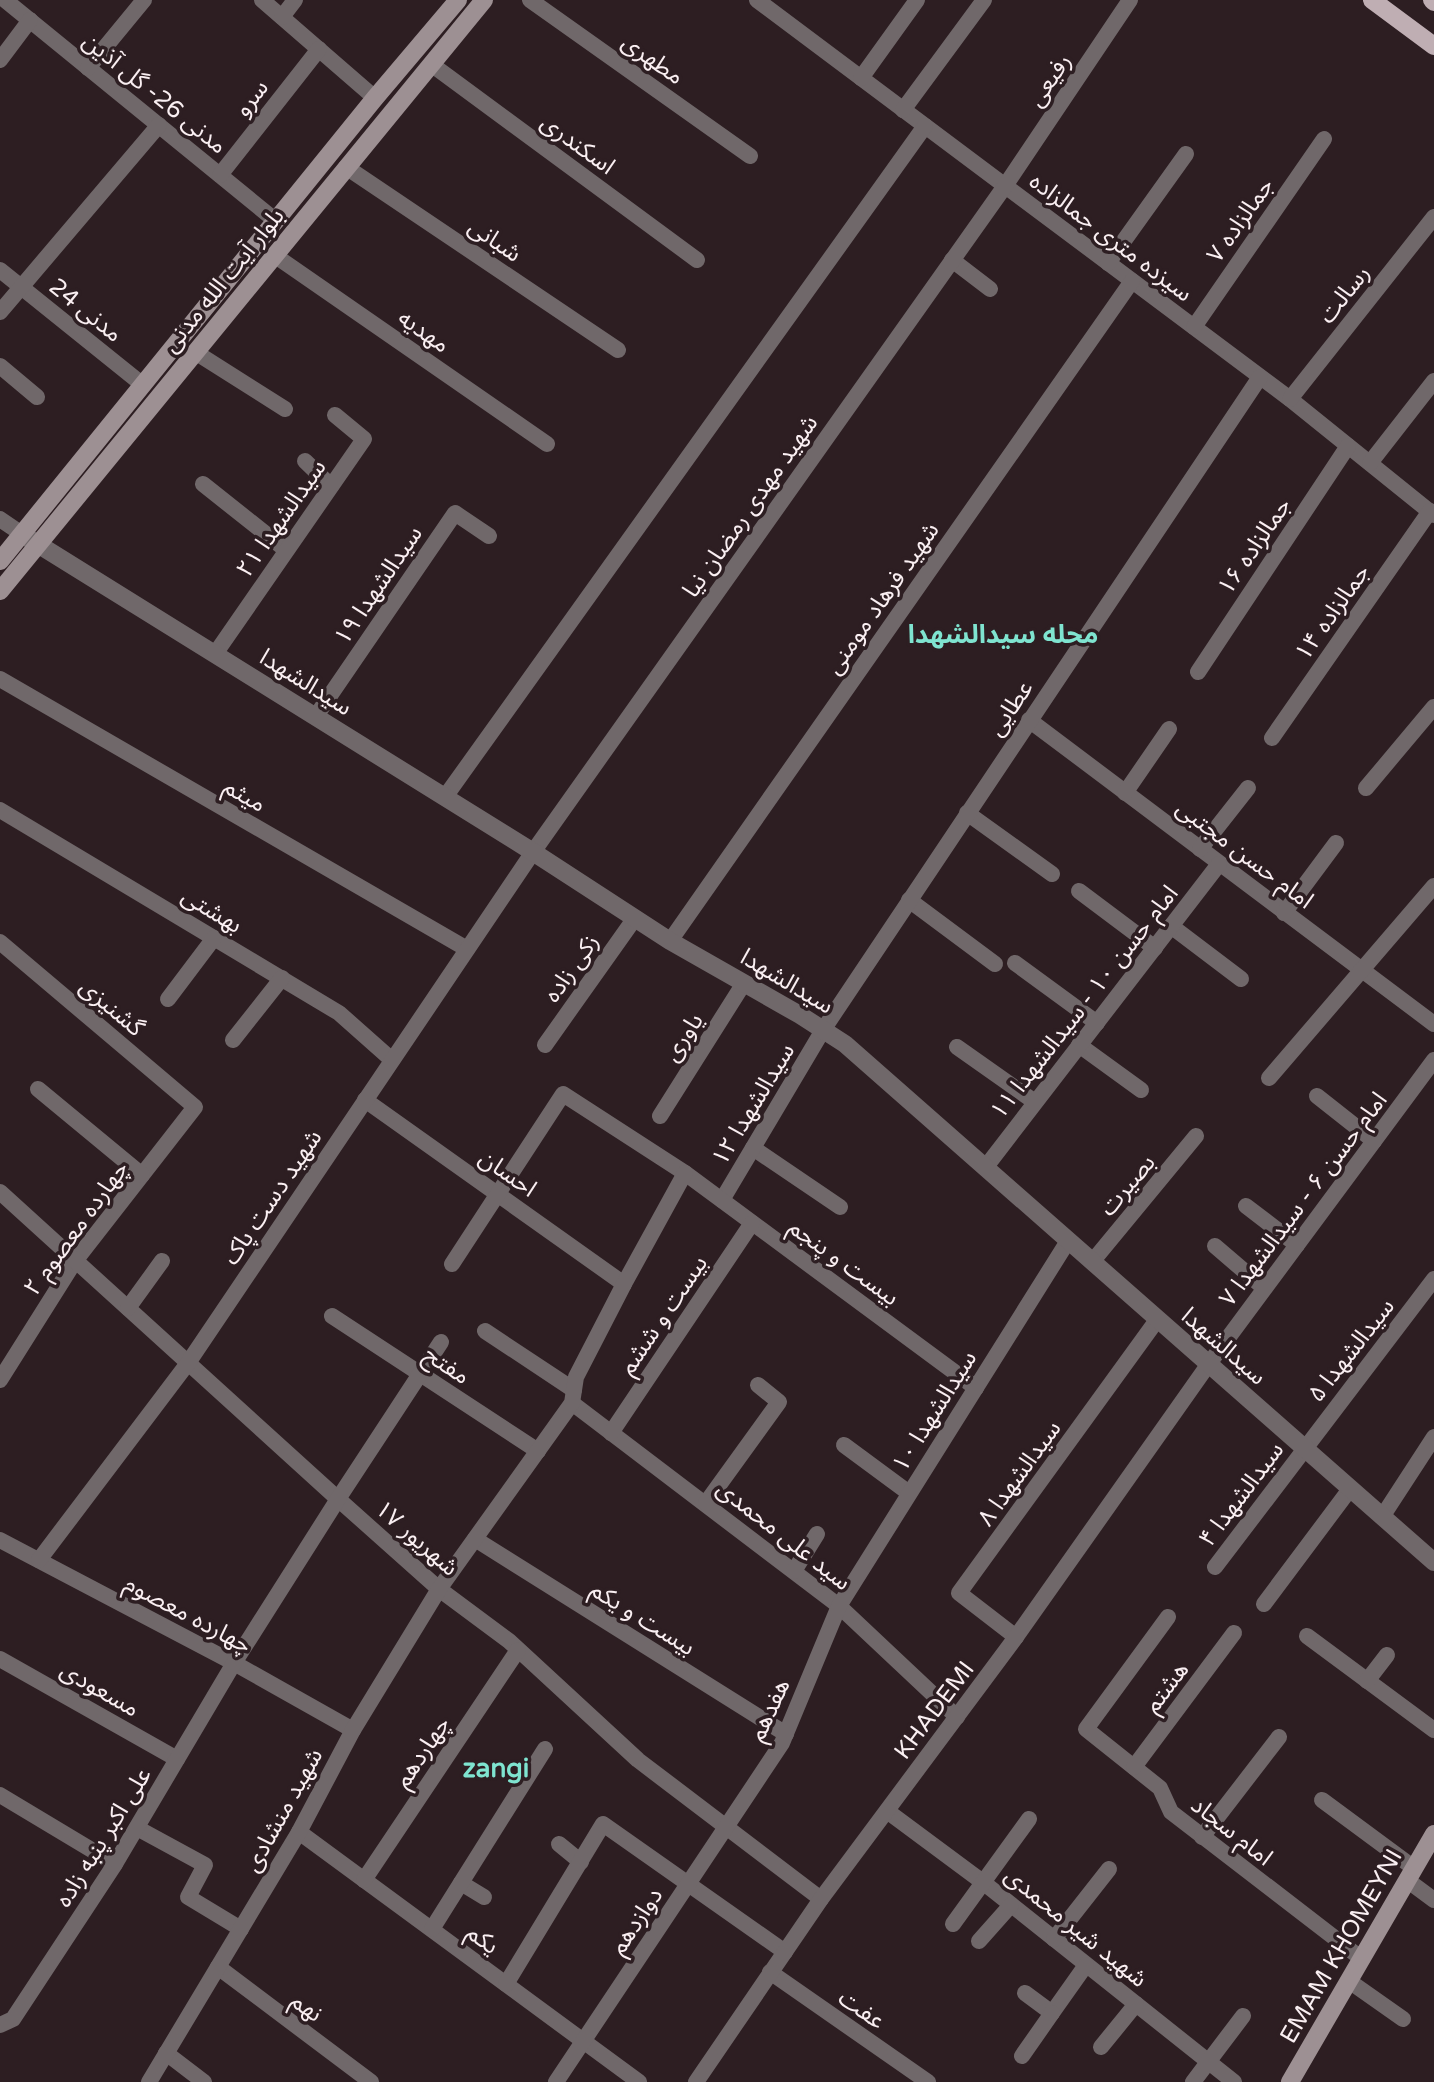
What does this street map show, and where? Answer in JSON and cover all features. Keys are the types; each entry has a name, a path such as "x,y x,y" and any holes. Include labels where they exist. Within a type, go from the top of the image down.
{"main road":[{"name":"بلوار آیت الله مدنی","path":"0,561 375,97 458,0"},
{"name":"بلوار آیت الله مدنی","path":"0,591 484,0"},
{"path":"1372,0 1434,46"},
{"name":"EMAM KHOMEYNI","path":"1290,2082 1434,1834"}],"street":[{"name":"مدنی 26- گل آذین","path":"5,0 275,221"},
{"path":"88,68 144,0"},
{"path":"262,0 375,97"},
{"path":"282,17 295,0"},
{"name":"مطهری","path":"530,0 750,156"},
{"name":"سیزده متری جمالزاده","path":"757,0 1260,377 1432,513"},
{"path":"861,78 916,0"},
{"path":"903,110 984,0"},
{"name":"رفیعی","path":"1005,186 1130,0"},
{"path":"0,60 30,20"},
{"name":"سرو","path":"220,175 319,49"},
{"name":"اسکندری","path":"431,64 697,260"},
{"path":"0,312 159,125"},
{"path":"445,797 925,126"},
{"name":"جمالزاده ۷","path":"1194,327 1324,139"},
{"path":"1108,263 1186,154"},
{"name":"شبانی","path":"346,167 618,350"},
{"name":"شهید مهدی رمضان نیا","path":"533,852 1005,186"},
{"name":"رسالت","path":"1290,400 1434,217"},
{"name":"مهدیه","path":"274,255 547,444"},
{"path":"952,260 989,289"},
{"name":"مدنی 24","path":"0,270 143,385"},
{"name":"شهید فرهاد مومنی","path":"670,941 1132,281"},
{"path":"195,352 285,409"},
{"path":"0,366 37,397"},
{"name":"عطایی","path":"823,1030 1260,377"},
{"path":"1370,463 1434,382"},
{"name":"سیدالشهدا ۲۱","path":"215,654 364,439 335,415"},
{"name":"جمالزاده ۱۶","path":"1198,672 1348,446"},
{"path":"305,461 331,486"},
{"path":"203,484 286,550"},
{"name":"سیدالشهدا ۱۹","path":"316,716 454,513 489,536"},
{"name":"جمالزاده ۱۴","path":"1272,738 1432,513"},
{"path":"0,519 22,534"},
{"name":"سیدالشهدا","path":"22,534 533,852 670,941 845,1044 1434,1562"},
{"name":"میثم","path":"0,679 467,949"},
{"path":"1366,788 1434,707"},
{"name":"امام حسن مجتبی","path":"1029,720 1434,1024"},
{"path":"1125,793 1169,729"},
{"path":"1200,849 1248,788"},
{"name":"بهشتی","path":"0,810 339,1013 392,1060"},
{"path":"967,813 1052,874"},
{"path":"1284,913 1336,843"},
{"name":"شهید دست پاک","path":"39,1560 188,1363 533,852"},
{"name":"امام حسن ۱۰ - سیدالشهدا ۱۱","path":"985,1168 1219,864"},
{"path":"1269,1078 1434,886"},
{"path":"1079,891 1155,948"},
{"path":"909,900 995,964"},
{"name":"زکی زاده","path":"545,1045 635,918"},
{"path":"1171,926 1241,979"},
{"path":"168,999 214,938"},
{"name":"گشنیزی","path":"0,942 195,1107"},
{"path":"1015,963 1097,1023"},
{"path":"233,1040 282,978"},
{"name":"یاوری","path":"660,1116 744,984"},
{"name":"سیدالشهدا ۱۲","path":"722,1200 823,1030"},
{"path":"1079,1045 1140,1090"},
{"path":"957,1046 1035,1102"},
{"name":"امام حسن ۶ - سیدالشهدا ۷","path":"1208,1365 1434,1060"},
{"path":"38,1089 142,1175"},
{"name":"بیست و پنجم","path":"498,1194 563,1094 685,1173 976,1388"},
{"path":"1317,1096 1374,1141"},
{"name":"احسان","path":"365,1100 624,1284"},
{"name":"چهارده معصوم ۲","path":"2,1372 75,1261 195,1107"},
{"name":"بصیرت","path":"1092,1262 1196,1136"},
{"path":"753,1148 840,1207"},
{"name":"شهید منشادی","path":"149,2082 299,1832 353,1730 439,1589 538,1451 573,1396 576,1377 685,1173"},
{"name":"۱۷ شهریور","path":"0,1192 439,1589 518,1650 638,1760 821,1899"},
{"path":"452,1264 498,1194"},
{"path":"1246,1206 1297,1245"},
{"name":"بیست و ششم","path":"611,1433 752,1223"},
{"name":"سیدالشهدا ۱۰","path":"839,1606 1068,1241"},
{"path":"1215,1246 1265,1288"},
{"path":"128,1308 162,1261"},
{"name":"سیدالشهدا ۵","path":"1304,1448 1434,1279"},
{"name":"مفتح","path":"332,1317 538,1451"},
{"name":"سیدالشهدا ۸","path":"1016,1637 959,1593 1157,1320"},
{"name":"سید علی محمدی","path":"485,1331 573,1396 611,1433 839,1606 957,1717"},
{"name":"علی اکبر پنبه زاده","path":"0,2025 13,2019 116,1864 234,1663 441,1342"},
{"name":"KHADEMI","path":"696,2082 821,1899 1016,1637 1208,1365"},
{"path":"706,1503 779,1402 758,1385"},
{"path":"1382,1517 1434,1437"},
{"path":"844,1445 909,1493"},
{"name":"سیدالشهدا ۴","path":"1215,1567 1304,1448"},
{"path":"1264,1604 1350,1489"},
{"path":"794,1571 817,1534"},
{"name":"بیست و یکم","path":"475,1539 786,1734"},
{"name":"چهارده معصوم","path":"0,1540 234,1663 353,1730"},
{"name":"هفدهم","path":"726,1827 786,1734 839,1606"},
{"name":"امام سجاد","path":"1168,1617 1086,1729 1160,1788 1171,1812 1362,1959"},
{"name":"هشتم","path":"1135,1767 1234,1633"},
{"path":"1307,1636 1434,1730"},
{"name":"چهاردهم","path":"364,1880 518,1650"},
{"path":"1367,1681 1387,1655"},
{"name":"مسعودی","path":"0,1659 177,1759"},
{"path":"1202,1836 1279,1737"},
{"path":"432,1929 545,1749"},
{"path":"0,1795 116,1864"},
{"path":"1322,1800 1411,1874 1434,1900"},
{"name":"شهید شیر محمدی","path":"887,1811 985,1883 1234,2082"},
{"path":"953,1924 1029,1819"},
{"path":"506,1984 603,1824 785,1952"},
{"name":"دوازدهم","path":"556,2082 726,1827"},
{"path":"137,1828 205,1865 188,1897 241,1929"},
{"name":"یکم","path":"299,1832 639,2082"},
{"path":"559,1844 580,1862"},
{"path":"1054,1939 1109,1869"},
{"path":"461,1883 484,1897"},
{"path":"979,1941 1012,1905"},
{"path":"1022,2056 1086,1965"},
{"name":"نهم","path":"218,1967 370,2082"},
{"name":"عفت","path":"770,1972 928,2082"},
{"path":"1349,1981 1403,2019"},
{"path":"1025,1993 1052,2013"},
{"path":"1101,2047 1136,2004"},
{"path":"1193,2082 1243,2016"},
{"path":"166,2053 204,2082"}],"district":[{"name":"محله سیدالشهدا","path":"1003,634"},
{"name":"zangi","path":"496,1768"}]}
